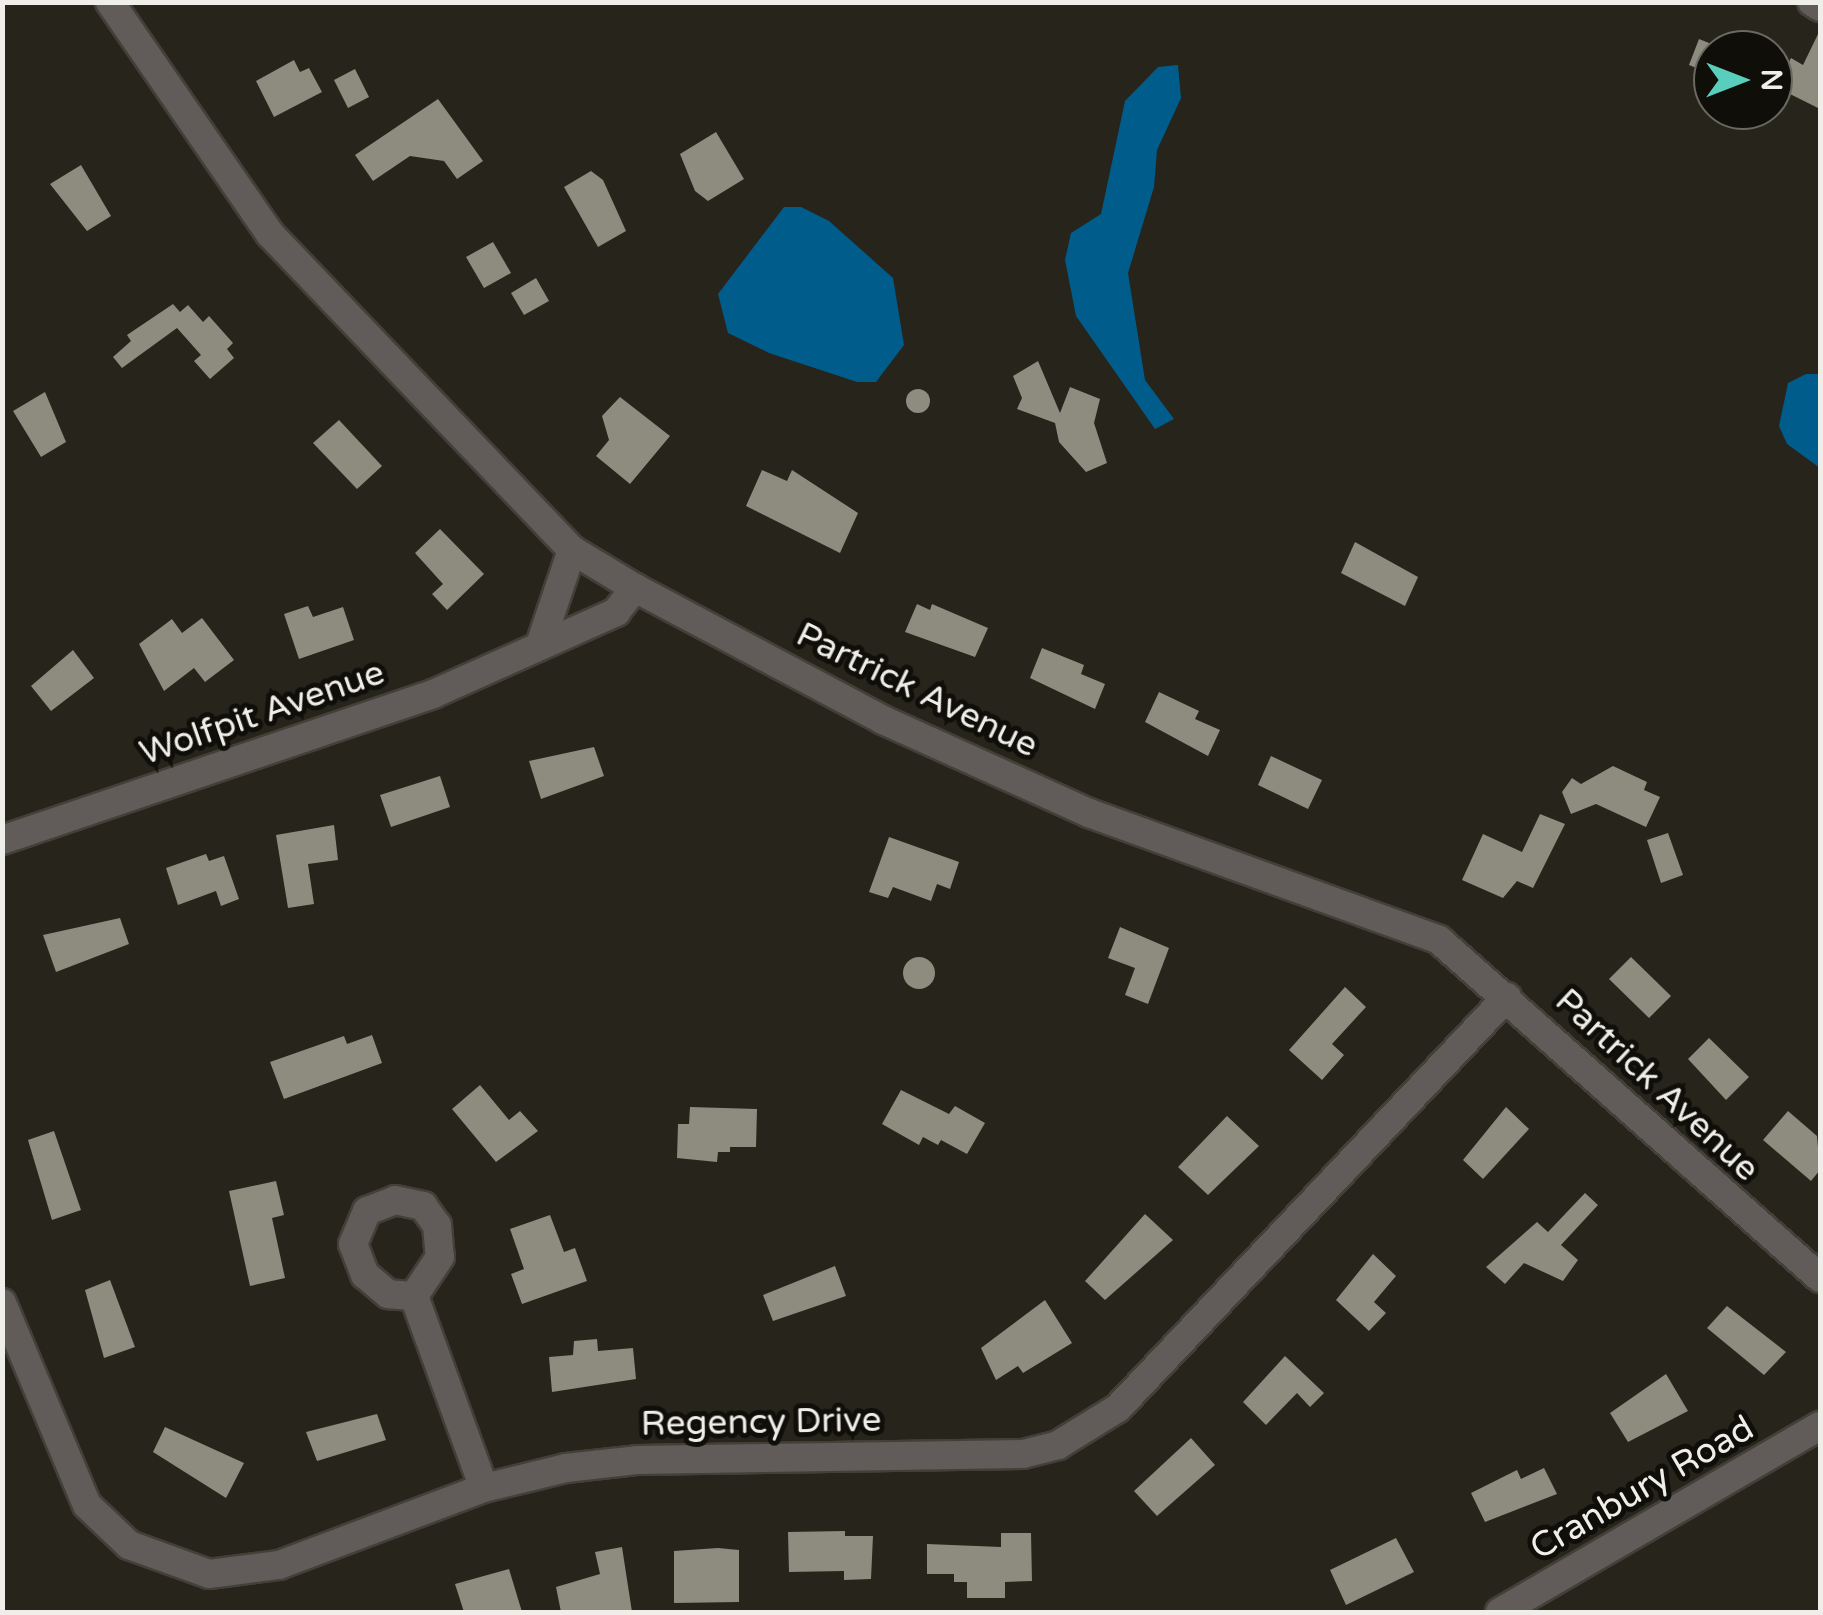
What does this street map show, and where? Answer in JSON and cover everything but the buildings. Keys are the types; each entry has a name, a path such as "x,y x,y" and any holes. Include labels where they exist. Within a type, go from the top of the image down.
{"street":[{"name":"Partrick Avenue","path":"110,2 270,234 572,550 635,588 884,720 1089,813 1159,843 1418,930 1506,997 1702,1179 1820,1278"},
{"path":"1812,2 1820,8"},
{"path":"540,645 572,550"},
{"name":"Wolfpit Avenue","path":"2,840 334,731 616,612 635,588"},
{"name":"Regency Drive","path":"2,1304 88,1506 128,1545 186,1571 241,1572 280,1565 484,1488 602,1463 996,1456 1058,1445 1135,1392 1506,997"},
{"path":"414,1296 484,1488"},
{"name":"Cranbury Road","path":"1500,1612 1820,1426"}],"water":[{"path":"1178,65 1181,98 1157,150 1154,187 1128,273 1145,380 1174,419 1155,429 1076,316 1065,260 1071,233 1101,214 1125,101 1158,67"},
{"path":"784,207 801,207 829,221 893,278 904,345 876,382 857,382 769,353 728,333 718,294"},
{"path":"1806,374 1820,374 1820,468 1787,444 1779,426 1788,383"}]}
